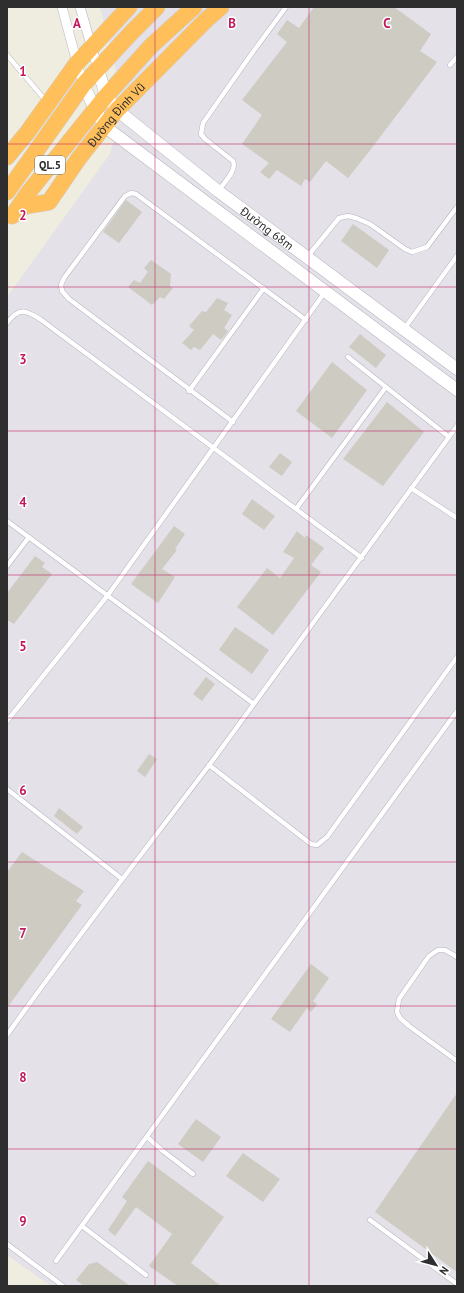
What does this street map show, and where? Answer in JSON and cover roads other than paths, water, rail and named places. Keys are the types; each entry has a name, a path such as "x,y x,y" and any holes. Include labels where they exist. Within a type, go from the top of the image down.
{"highway":[{"path":"7,157 27,133 77,63 129,7"},
{"path":"83,85 157,7"},
{"name":"Đường Đình Vũ","path":"9,219 106,96 152,46 194,7"},
{"name":"Đường Đình Vũ","path":"9,219 25,206 49,202 79,158 117,110 206,20 221,7"},
{"name":"QL.5","path":"7,192 83,85"}],"street":[{"path":"62,7 83,85 104,126 457,390"},
{"path":"80,7 98,69"},
{"name":"Đường 68m","path":"98,69 106,96 117,110 218,191 457,369"}],"lane":[{"path":"218,191 232,173 234,164 233,161 201,134 203,123 245,62 286,7"},
{"path":"7,56 48,103"},
{"path":"450,65 457,56"},
{"path":"232,422 69,299 62,291 61,285 64,278 125,196 131,193 141,197 306,320"},
{"path":"307,257 339,218 348,216 370,224 405,249 412,252 427,247 457,207"},
{"path":"403,329 457,256"},
{"path":"189,391 264,288"},
{"path":"7,721 108,595 326,292"},
{"path":"7,323 17,312 23,310 40,319 362,558"},
{"path":"348,357 449,437"},
{"path":"296,509 386,387"},
{"path":"7,1035 47,978 209,765 362,558 457,426"},
{"path":"412,488 457,518"},
{"path":"7,521 254,704"},
{"path":"7,566 29,537"},
{"path":"209,765 311,844 317,845 327,837 457,657"},
{"path":"56,1261 457,711"},
{"path":"7,788 122,879"},
{"path":"457,957 445,950 438,950 429,956 399,999 397,1012 400,1018 409,1026 457,1061"},
{"path":"147,1137 193,1174"},
{"path":"370,1220 457,1284"},
{"path":"82,1226 146,1275"},
{"path":"7,1244 63,1286"}]}
